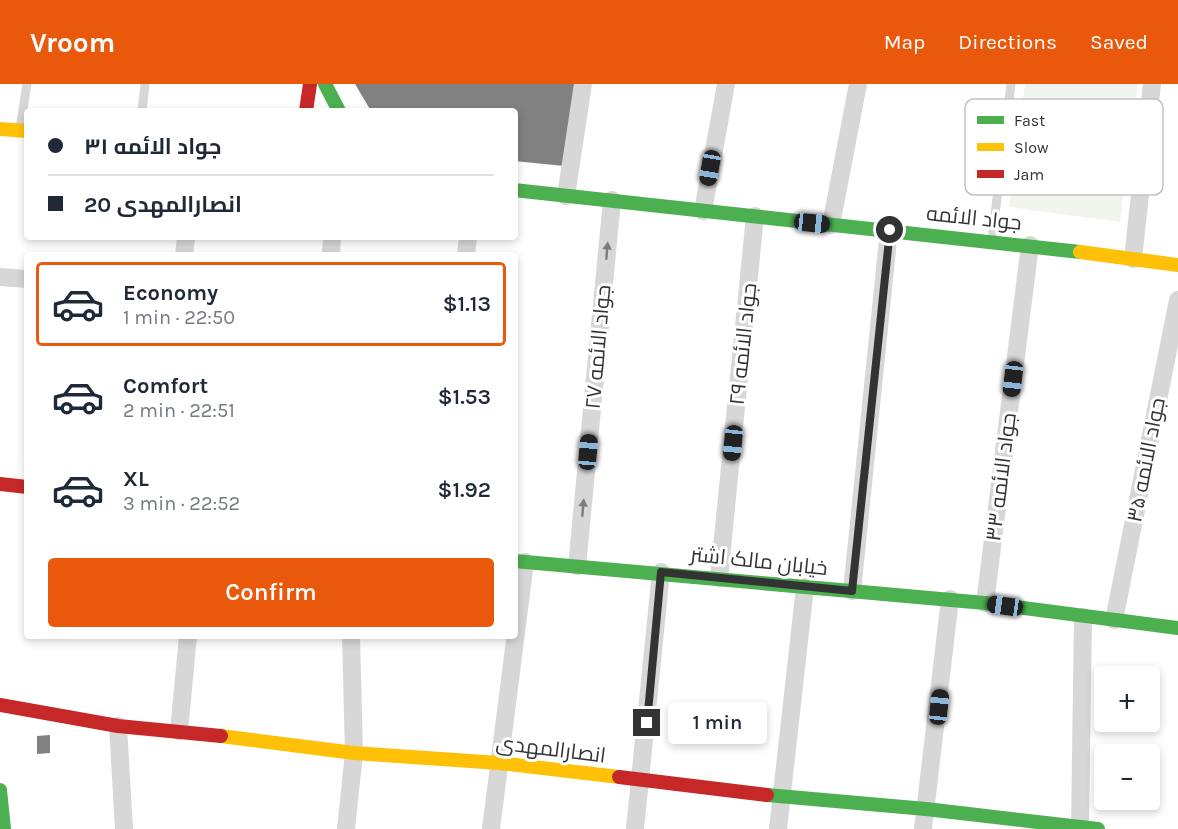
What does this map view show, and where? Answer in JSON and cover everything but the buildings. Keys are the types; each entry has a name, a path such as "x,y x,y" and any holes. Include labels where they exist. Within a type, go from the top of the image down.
{"street":[{"path":"306,108 310,84"},
{"path":"325,84 337,108"},
{"path":"566,196 583,84"},
{"path":"703,211 726,84"},
{"path":"831,225 858,84"},
{"path":"1150,99 1152,84"},
{"path":"0,129 23,131"},
{"name":"جواد الائمه","path":"518,190 831,225 992,239 1178,265"},
{"path":"1133,259 1140,195"},
{"name":"جواد الائمه ۲۷","path":"577,566 612,200"},
{"name":"جواد الائمه ۲۹","path":"719,578 755,216"},
{"path":"852,591 890,230"},
{"name":"جواد الائمه ۳۳","path":"985,603 1030,245"},
{"path":"0,277 24,279"},
{"name":"جواد الائمه ۳۵","path":"1114,620 1178,300"},
{"path":"0,484 24,487"},
{"path":"518,588 520,562"},
{"name":"خیابان مالک اشتر","path":"520,562 661,572 950,599 1178,628"},
{"path":"635,829 661,572"},
{"path":"778,829 805,587"},
{"path":"923,829 950,599"},
{"path":"1083,617 1082,732 1089,828"},
{"path":"179,731 188,639"},
{"path":"491,829 514,639"},
{"path":"346,829 354,753 351,640"},
{"name":"انصارالمهدی","path":"0,705 118,726 179,731 354,753 499,763 781,797 926,808 1089,828"},
{"path":"118,726 124,829"},
{"path":"0,790 4,829"}],"lane":[{"path":"25,108 27,84"},
{"path":"142,108 145,84"},
{"path":"1009,99 1011,84"},
{"path":"992,239 997,195"}],"shaded area":[{"path":"1025,84 1138,84 1136,99 1023,99"},
{"path":"1011,195 1124,195 1120,222 1009,207"}],"traffic: fast":[{"path":"325,84 337,108"},
{"path":"518,190 1080,252"},
{"path":"518,561 985,603 1178,628"},
{"path":"0,790 4,829"},
{"path":"767,795 926,809 1098,829"}],"traffic: slow":[{"path":"0,129 24,131"},
{"path":"1080,252 1178,265"},
{"path":"221,736 354,753 499,763 619,777"}],"traffic: jam":[{"path":"306,108 310,84"},
{"path":"0,484 24,487"},
{"path":"0,705 118,726 221,736"},
{"path":"619,777 767,795"}],"route":[{"path":"647,723 661,572 852,591 890,230"}]}
